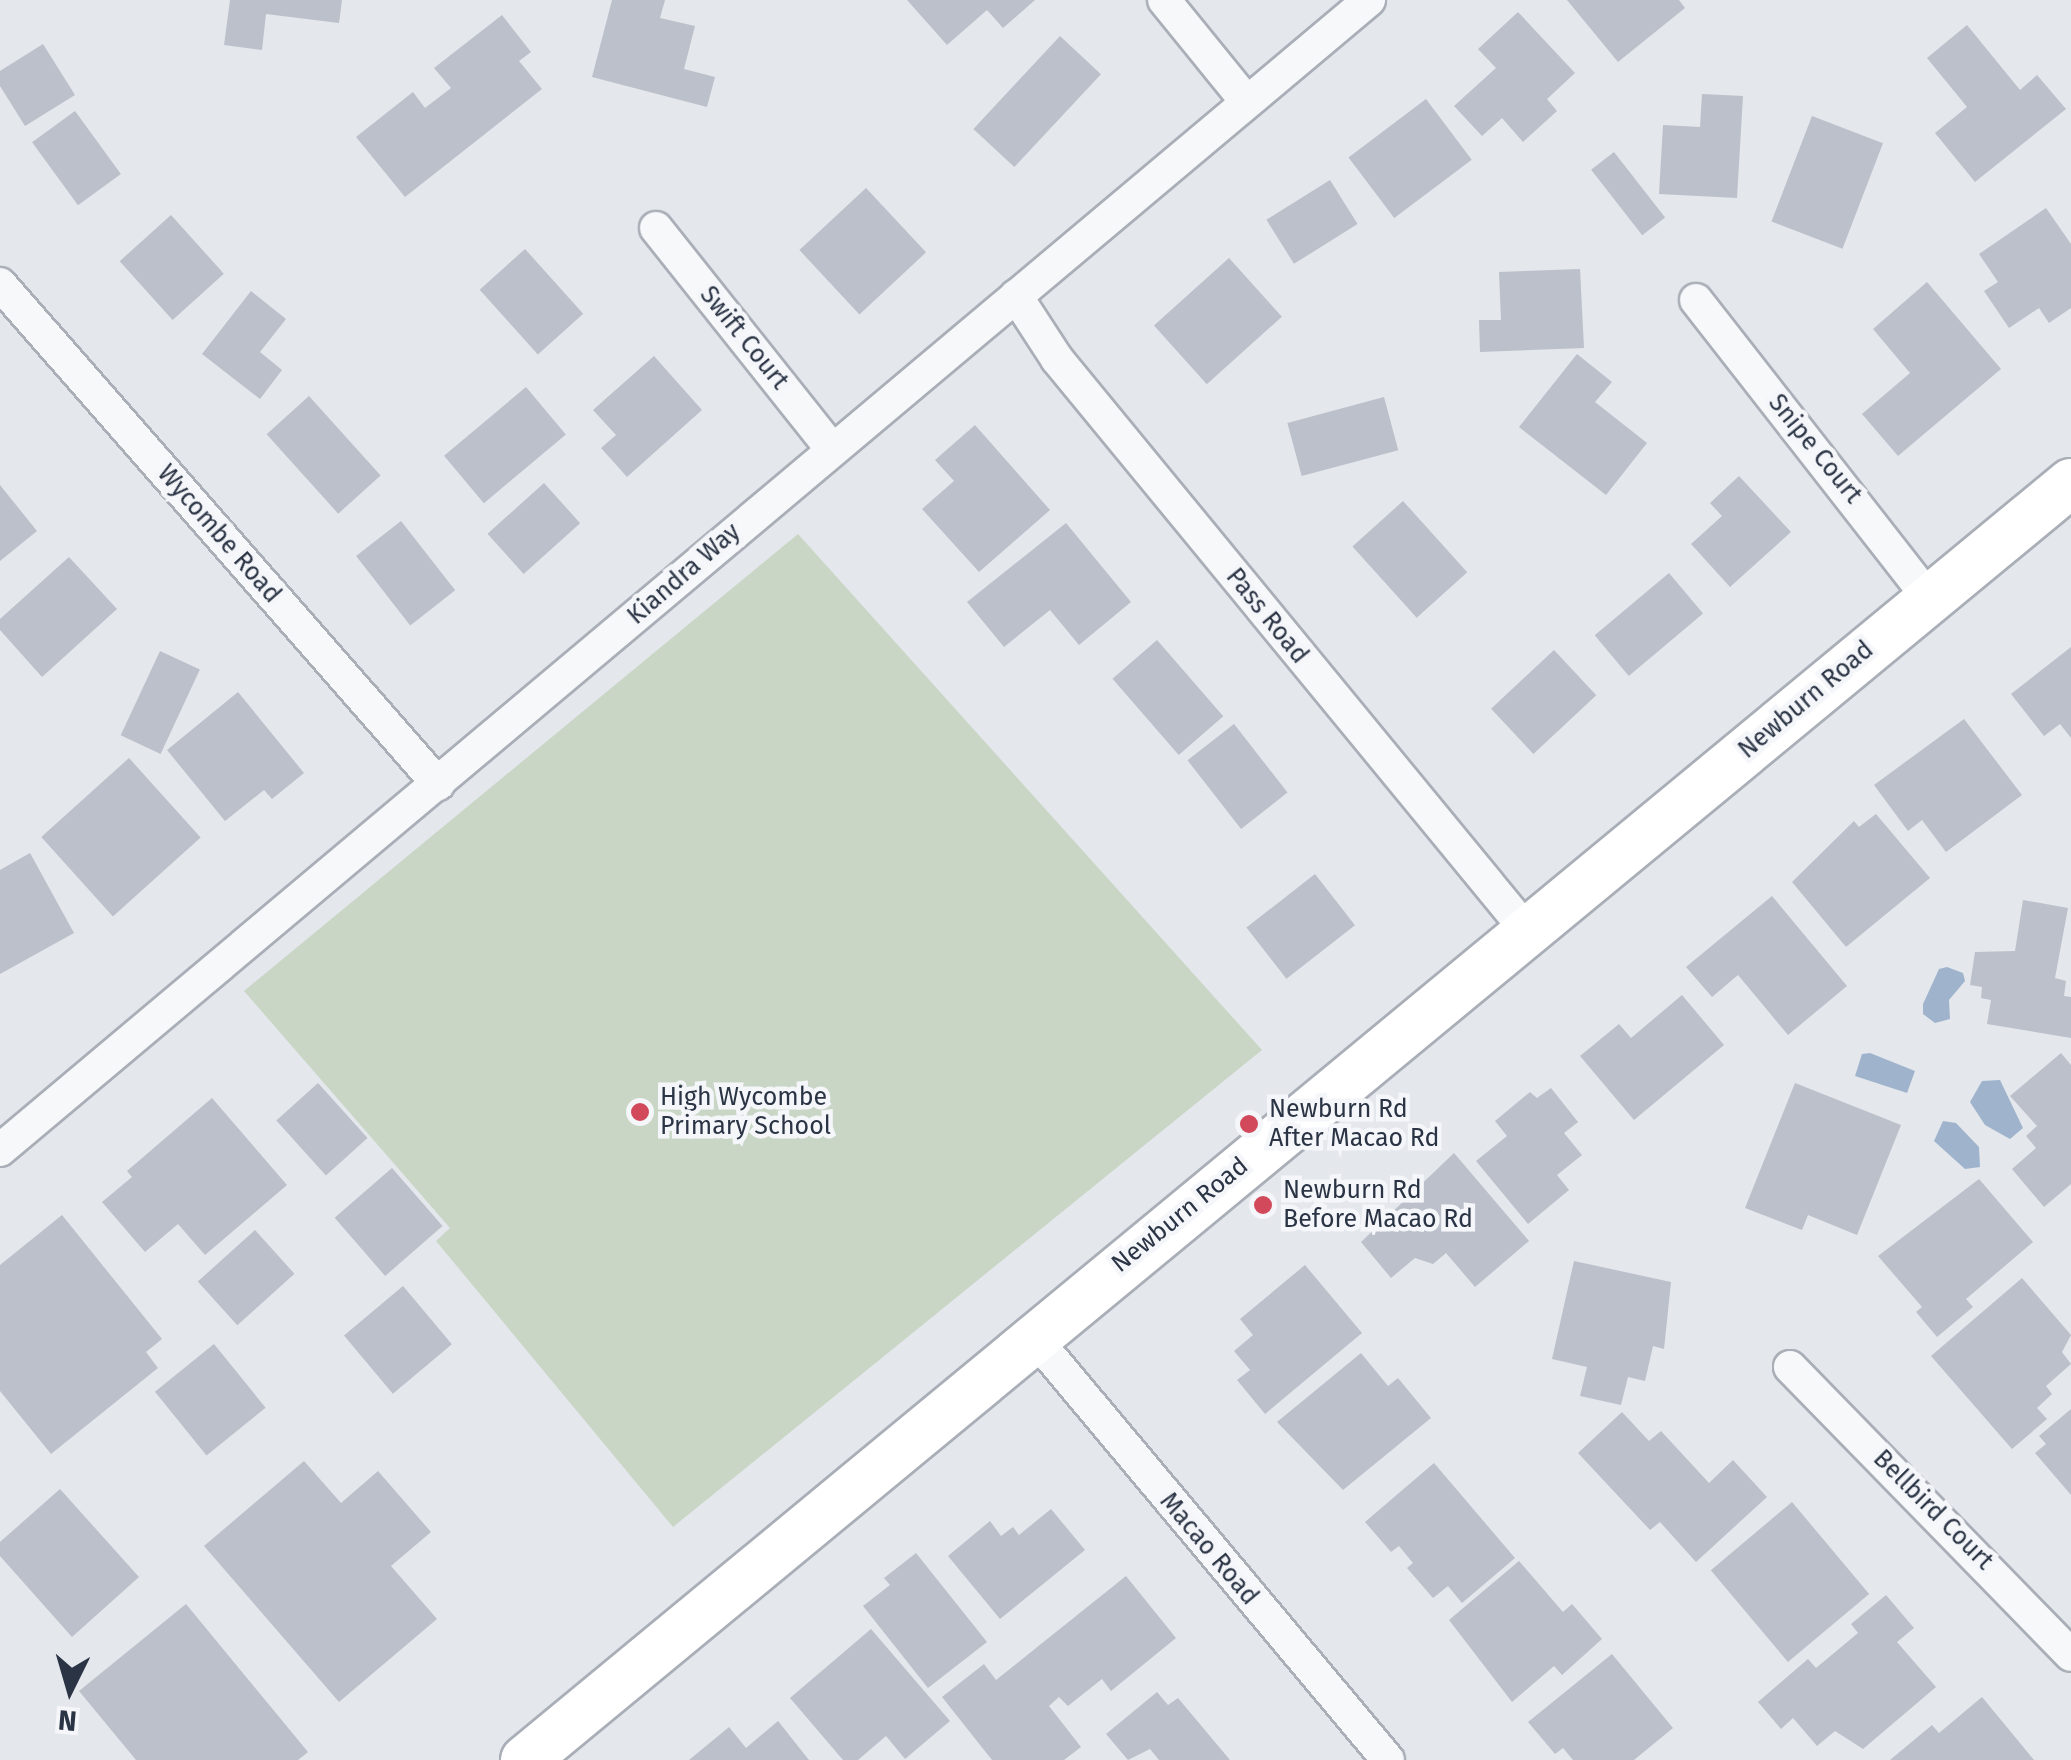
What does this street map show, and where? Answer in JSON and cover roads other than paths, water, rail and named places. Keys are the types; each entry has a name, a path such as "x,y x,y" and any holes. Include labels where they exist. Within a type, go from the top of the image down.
{"street":[{"path":"1164,0 1246,101"},
{"name":"Kiandra Way","path":"0,1150 438,784 831,448 1369,0"},
{"name":"Swift Court","path":"656,228 831,448"},
{"name":"Wycombe Road","path":"0,284 438,784"},
{"name":"Pass Road","path":"1016,296 1070,374 1527,931"},
{"name":"Snipe Court","path":"1696,300 1930,599"},
{"name":"Newburn Road","path":"525,1760 1033,1336 2071,483"},
{"name":"Macao Road","path":"1033,1336 1388,1760"},
{"name":"Bellbird Court","path":"1790,1367 2071,1655"}],"water":[{"path":"1947,967 1963,973 1965,981 1949,1000 1950,1019 1935,1023 1923,1014 1923,1004 1939,969"},
{"path":"1870,1053 1915,1071 1907,1093 1855,1076 1862,1054"},
{"path":"2000,1080 2023,1128 2010,1139 1985,1125 1970,1102 1982,1081"},
{"path":"1943,1121 1956,1123 1979,1147 1980,1167 1965,1169 1934,1141"}],"place":[{"name":"High Wycombe Primary School","path":"640,1112"},
{"name":"Newburn Rd After Macao Rd","path":"1249,1124"},
{"name":"Newburn Rd Before Macao Rd","path":"1263,1205"}]}
